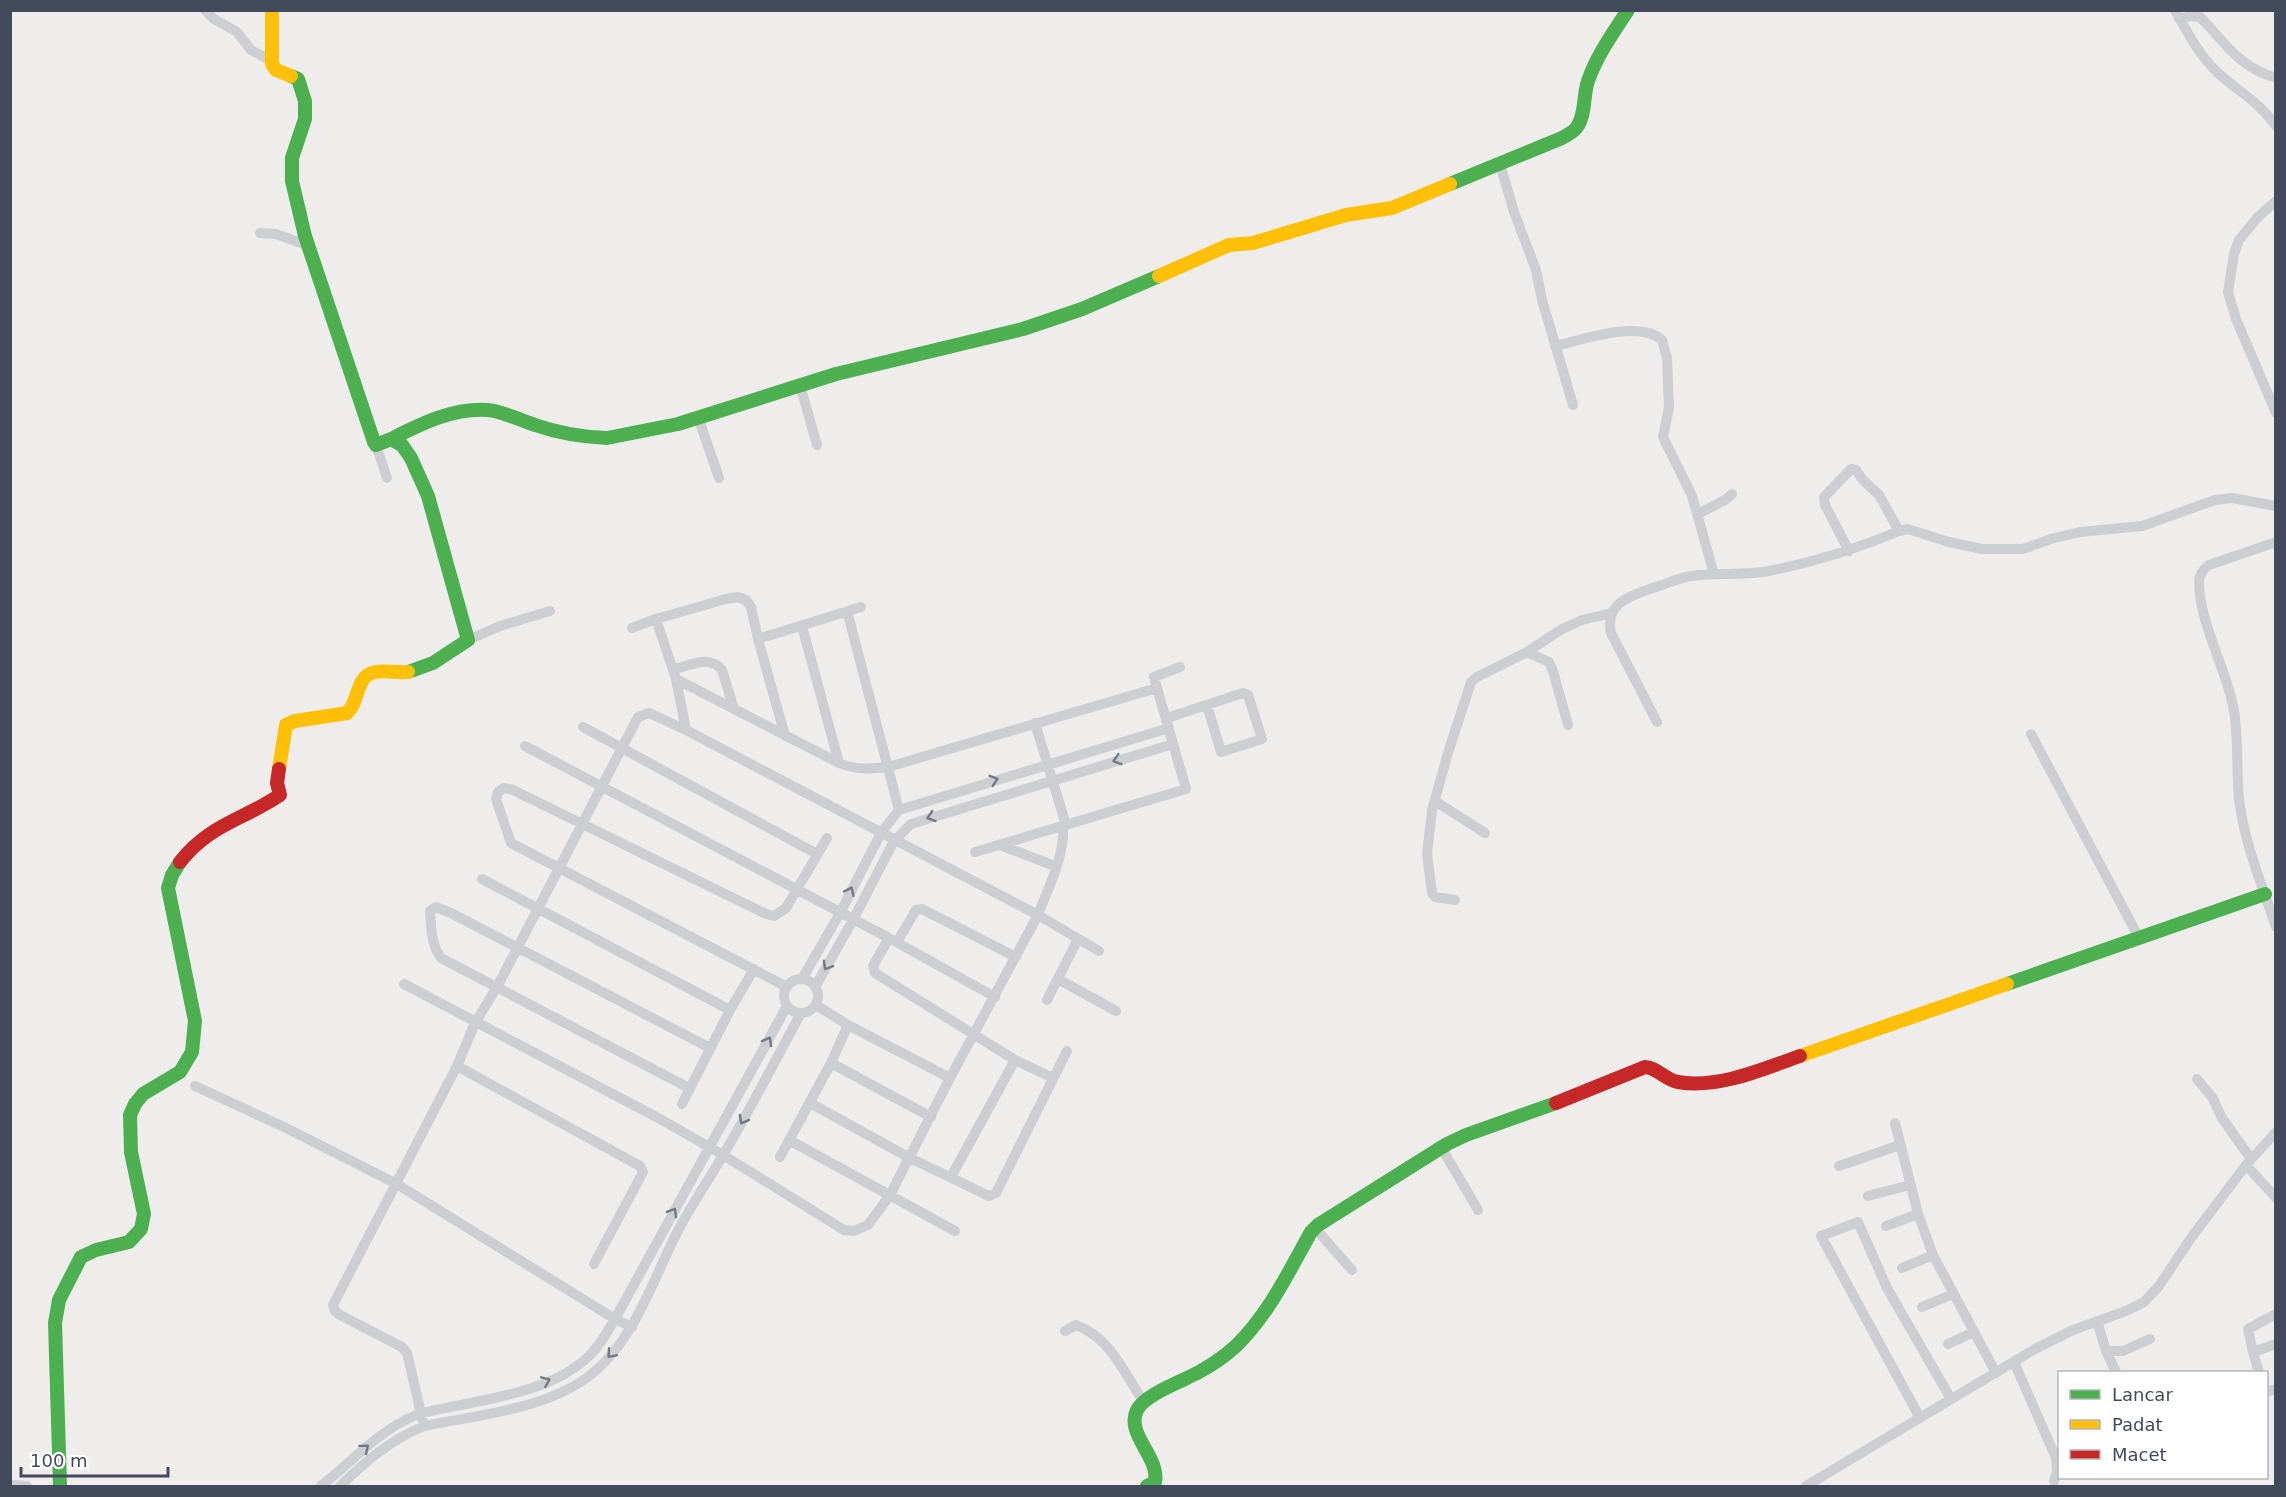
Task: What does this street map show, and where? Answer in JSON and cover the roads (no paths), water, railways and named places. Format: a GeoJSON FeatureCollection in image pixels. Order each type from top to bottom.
{"type":"FeatureCollection","features":[{"type":"Feature","properties":{"kind":"street"},"geometry":{"type":"LineString","coordinates":[[206,10],[214,19],[240,34],[251,50],[272,61]]}},
{"type":"Feature","properties":{"kind":"street"},"geometry":{"type":"LineString","coordinates":[[272,10],[273,67],[296,76],[305,101],[305,119],[292,158],[292,181],[309,246],[387,478]]}},
{"type":"Feature","properties":{"kind":"street"},"geometry":{"type":"LineString","coordinates":[[376,445],[392,440],[444,415],[477,410],[490,410],[545,429],[596,438],[607,438],[678,424],[887,360],[967,343],[1048,322],[1219,248],[1253,243],[1346,215],[1392,208],[1562,138],[1575,130],[1581,117],[1582,100],[1587,82],[1595,63],[1629,10]]}},
{"type":"Feature","properties":{"kind":"street"},"geometry":{"type":"LineString","coordinates":[[2177,15],[2200,17],[2236,58],[2252,69],[2276,78]]}},
{"type":"Feature","properties":{"kind":"street"},"geometry":{"type":"LineString","coordinates":[[2177,15],[2193,43],[2211,66],[2252,99],[2276,126]]}},
{"type":"Feature","properties":{"kind":"street"},"geometry":{"type":"LineString","coordinates":[[1500,164],[1514,212],[1536,270],[1542,300],[1573,405]]}},
{"type":"Feature","properties":{"kind":"street"},"geometry":{"type":"LineString","coordinates":[[2276,201],[2258,217],[2239,240],[2234,254],[2228,292],[2236,319],[2276,413]]}},
{"type":"Feature","properties":{"kind":"street"},"geometry":{"type":"LineString","coordinates":[[260,233],[276,234],[309,246]]}},
{"type":"Feature","properties":{"kind":"street"},"geometry":{"type":"LineString","coordinates":[[1555,346],[1630,331],[1648,332],[1662,340],[1666,352],[1670,408],[1663,437],[1683,475],[1698,514],[1700,531],[1714,574]]}},
{"type":"Feature","properties":{"kind":"street"},"geometry":{"type":"LineString","coordinates":[[800,385],[817,445]]}},
{"type":"Feature","properties":{"kind":"street"},"geometry":{"type":"LineString","coordinates":[[698,417],[719,478]]}},
{"type":"Feature","properties":{"kind":"street"},"geometry":{"type":"LineString","coordinates":[[392,440],[401,443],[426,489],[442,539],[468,640]]}},
{"type":"Feature","properties":{"kind":"street"},"geometry":{"type":"LineString","coordinates":[[1849,551],[1825,505],[1824,497],[1851,469],[1856,470],[1879,495],[1899,531]]}},
{"type":"Feature","properties":{"kind":"street"},"geometry":{"type":"LineString","coordinates":[[1698,514],[1725,501],[1732,494]]}},
{"type":"Feature","properties":{"kind":"street"},"geometry":{"type":"LineString","coordinates":[[1657,722],[1611,633],[1609,624],[1612,613],[1626,598],[1690,576],[1769,571],[1849,551],[1899,531],[1908,530],[1949,543],[1982,549],[2023,549],[2080,532],[2142,526],[2215,500],[2232,498],[2276,506]]}},
{"type":"Feature","properties":{"kind":"street"},"geometry":{"type":"LineString","coordinates":[[2276,542],[2210,565],[2204,569],[2199,580],[2206,619],[2227,680],[2234,712],[2239,801],[2246,835],[2276,927]]}},
{"type":"Feature","properties":{"kind":"street"},"geometry":{"type":"LineString","coordinates":[[632,628],[656,619],[738,597],[746,600],[751,607],[785,736]]}},
{"type":"Feature","properties":{"kind":"street"},"geometry":{"type":"LineString","coordinates":[[758,639],[861,607]]}},
{"type":"Feature","properties":{"kind":"street"},"geometry":{"type":"LineString","coordinates":[[60,1486],[55,1323],[59,1300],[81,1257],[87,1253],[113,1249],[140,1231],[144,1214],[136,1173],[130,1114],[148,1090],[173,1078],[187,1063],[196,1041],[195,1021],[168,888],[171,875],[179,860],[217,829],[248,811],[269,803],[280,795],[277,783],[286,725],[295,721],[347,713],[353,709],[361,681],[366,675],[373,672],[406,672],[436,664],[455,647],[468,640],[500,626],[550,611]]}},
{"type":"Feature","properties":{"kind":"street"},"geometry":{"type":"LineString","coordinates":[[847,611],[899,810]]}},
{"type":"Feature","properties":{"kind":"street"},"geometry":{"type":"LineString","coordinates":[[1455,900],[1435,897],[1430,890],[1427,854],[1435,801],[1471,682],[1527,652],[1562,629],[1582,620],[1612,613]]}},
{"type":"Feature","properties":{"kind":"street"},"geometry":{"type":"LineString","coordinates":[[656,619],[675,674],[686,730]]}},
{"type":"Feature","properties":{"kind":"street"},"geometry":{"type":"LineString","coordinates":[[801,626],[839,763]]}},
{"type":"Feature","properties":{"kind":"street"},"geometry":{"type":"LineString","coordinates":[[1527,652],[1549,662],[1566,712],[1568,725]]}},
{"type":"Feature","properties":{"kind":"street"},"geometry":{"type":"LineString","coordinates":[[675,674],[706,661],[718,665],[722,670],[734,709]]}},
{"type":"Feature","properties":{"kind":"street"},"geometry":{"type":"LineString","coordinates":[[975,852],[1186,789],[1154,676],[1180,667]]}},
{"type":"Feature","properties":{"kind":"street"},"geometry":{"type":"LineString","coordinates":[[675,674],[734,709],[853,769],[888,766],[1157,687]]}},
{"type":"Feature","properties":{"kind":"street"},"geometry":{"type":"LineString","coordinates":[[802,979],[840,913],[881,833],[899,810],[1168,723],[1207,705],[1243,693],[1248,695],[1262,739],[1221,752],[1207,705]]}},
{"type":"Feature","properties":{"kind":"street"},"geometry":{"type":"LineString","coordinates":[[424,1426],[410,1359],[402,1347],[340,1315],[335,1311],[333,1305],[457,1066],[475,1023],[497,987],[638,717],[649,712],[686,730],[1038,915],[1099,951]]}},
{"type":"Feature","properties":{"kind":"street"},"geometry":{"type":"LineString","coordinates":[[1035,723],[1066,825]]}},
{"type":"Feature","properties":{"kind":"street"},"geometry":{"type":"LineString","coordinates":[[583,728],[817,854]]}},
{"type":"Feature","properties":{"kind":"street"},"geometry":{"type":"LineString","coordinates":[[2031,734],[2138,936]]}},
{"type":"Feature","properties":{"kind":"street"},"geometry":{"type":"LineString","coordinates":[[815,987],[854,920],[894,840],[911,824],[1173,744]]}},
{"type":"Feature","properties":{"kind":"street"},"geometry":{"type":"LineString","coordinates":[[525,746],[893,940],[995,997]]}},
{"type":"Feature","properties":{"kind":"street"},"geometry":{"type":"LineString","coordinates":[[787,987],[511,843],[496,798],[498,792],[504,788],[513,790],[774,916],[786,908],[827,838]]}},
{"type":"Feature","properties":{"kind":"street"},"geometry":{"type":"LineString","coordinates":[[1435,801],[1485,833]]}},
{"type":"Feature","properties":{"kind":"street"},"geometry":{"type":"LineString","coordinates":[[404,984],[662,1120],[844,1230],[854,1231],[868,1225],[890,1194],[1038,915],[1062,853],[1063,826],[1066,825]]}},
{"type":"Feature","properties":{"kind":"street"},"geometry":{"type":"LineString","coordinates":[[1000,845],[1056,866]]}},
{"type":"Feature","properties":{"kind":"street"},"geometry":{"type":"LineString","coordinates":[[482,879],[730,1010]]}},
{"type":"Feature","properties":{"kind":"street"},"geometry":{"type":"LineString","coordinates":[[1148,1486],[1155,1482],[1157,1472],[1142,1444],[1133,1418],[1135,1408],[1143,1401],[1218,1360],[1253,1328],[1315,1228],[1441,1147],[1466,1135],[1594,1089],[1645,1067],[1650,1067],[1665,1079],[1700,1083],[1724,1080],[1774,1065],[2138,936],[2265,894]]}},
{"type":"Feature","properties":{"kind":"street"},"geometry":{"type":"LineString","coordinates":[[689,1088],[441,958],[436,951],[430,911],[436,907],[451,913],[710,1048]]}},
{"type":"Feature","properties":{"kind":"street"},"geometry":{"type":"LineString","coordinates":[[1016,957],[918,908],[873,966],[875,973],[1015,1060],[1053,1078]]}},
{"type":"Feature","properties":{"kind":"street"},"geometry":{"type":"LineString","coordinates":[[1047,1000],[1078,939]]}},
{"type":"Feature","properties":{"kind":"street"},"geometry":{"type":"LineString","coordinates":[[682,1104],[730,1010],[754,969]]}},
{"type":"Feature","properties":{"kind":"street"},"geometry":{"type":"LineString","coordinates":[[1058,979],[1116,1011]]}},
{"type":"Feature","properties":{"kind":"street"},"geometry":{"type":"LineString","coordinates":[[796,980],[811,982],[818,996],[816,1005],[811,1010],[801,1013],[793,1011],[787,1005],[784,997],[787,987],[796,980]]}},
{"type":"Feature","properties":{"kind":"street"},"geometry":{"type":"LineString","coordinates":[[321,1486],[369,1443],[402,1422],[420,1414],[510,1394],[555,1377],[588,1358],[615,1319],[787,1005]]}},
{"type":"Feature","properties":{"kind":"street"},"geometry":{"type":"LineString","coordinates":[[816,1005],[848,1025],[950,1078]]}},
{"type":"Feature","properties":{"kind":"street"},"geometry":{"type":"LineString","coordinates":[[339,1486],[375,1453],[411,1431],[424,1426],[530,1404],[572,1387],[602,1365],[632,1326],[682,1223],[723,1155],[801,1013]]}},
{"type":"Feature","properties":{"kind":"street"},"geometry":{"type":"LineString","coordinates":[[780,1158],[831,1063],[848,1025]]}},
{"type":"Feature","properties":{"kind":"street"},"geometry":{"type":"LineString","coordinates":[[810,1103],[910,1158],[989,1196],[996,1193],[1067,1051]]}},
{"type":"Feature","properties":{"kind":"street"},"geometry":{"type":"LineString","coordinates":[[951,1177],[1015,1060]]}},
{"type":"Feature","properties":{"kind":"street"},"geometry":{"type":"LineString","coordinates":[[831,1063],[931,1117]]}},
{"type":"Feature","properties":{"kind":"street"},"geometry":{"type":"LineString","coordinates":[[457,1066],[640,1166],[643,1172],[594,1264]]}},
{"type":"Feature","properties":{"kind":"street"},"geometry":{"type":"LineString","coordinates":[[2198,1079],[2212,1097],[2248,1162],[2276,1198]]}},
{"type":"Feature","properties":{"kind":"street"},"geometry":{"type":"LineString","coordinates":[[195,1086],[284,1127],[395,1183],[615,1319],[632,1326]]}},
{"type":"Feature","properties":{"kind":"street"},"geometry":{"type":"LineString","coordinates":[[1895,1123],[1918,1214],[1933,1255],[1996,1372]]}},
{"type":"Feature","properties":{"kind":"street"},"geometry":{"type":"LineString","coordinates":[[1806,1486],[2062,1335],[2135,1307],[2152,1295],[2190,1238],[2248,1162],[2276,1132]]}},
{"type":"Feature","properties":{"kind":"street"},"geometry":{"type":"LineString","coordinates":[[789,1140],[955,1231]]}},
{"type":"Feature","properties":{"kind":"street"},"geometry":{"type":"LineString","coordinates":[[1839,1166],[1900,1145]]}},
{"type":"Feature","properties":{"kind":"street"},"geometry":{"type":"LineString","coordinates":[[1441,1147],[1478,1210]]}},
{"type":"Feature","properties":{"kind":"street"},"geometry":{"type":"LineString","coordinates":[[1868,1196],[1910,1185]]}},
{"type":"Feature","properties":{"kind":"street"},"geometry":{"type":"LineString","coordinates":[[1886,1226],[1918,1214]]}},
{"type":"Feature","properties":{"kind":"street"},"geometry":{"type":"LineString","coordinates":[[1920,1418],[1821,1236],[1858,1222],[1887,1288],[1951,1399]]}},
{"type":"Feature","properties":{"kind":"street"},"geometry":{"type":"LineString","coordinates":[[1315,1228],[1352,1270]]}},
{"type":"Feature","properties":{"kind":"street"},"geometry":{"type":"LineString","coordinates":[[1902,1268],[1933,1255]]}},
{"type":"Feature","properties":{"kind":"street"},"geometry":{"type":"LineString","coordinates":[[1923,1307],[1953,1294]]}},
{"type":"Feature","properties":{"kind":"street"},"geometry":{"type":"LineString","coordinates":[[2259,1371],[2248,1329],[2276,1314]]}},
{"type":"Feature","properties":{"kind":"street"},"geometry":{"type":"LineString","coordinates":[[2097,1321],[2115,1371]]}},
{"type":"Feature","properties":{"kind":"street"},"geometry":{"type":"LineString","coordinates":[[1065,1331],[1076,1325],[1085,1328],[1100,1339],[1113,1353],[1143,1401]]}},
{"type":"Feature","properties":{"kind":"street"},"geometry":{"type":"LineString","coordinates":[[1948,1344],[1974,1332]]}},
{"type":"Feature","properties":{"kind":"street"},"geometry":{"type":"LineString","coordinates":[[2106,1351],[2122,1351],[2150,1339]]}},
{"type":"Feature","properties":{"kind":"street"},"geometry":{"type":"LineString","coordinates":[[2253,1352],[2276,1344]]}},
{"type":"Feature","properties":{"kind":"street"},"geometry":{"type":"LineString","coordinates":[[2014,1362],[2056,1458],[2057,1471],[2054,1482]]}},
{"type":"Feature","properties":{"kind":"street"},"geometry":{"type":"LineString","coordinates":[[10,1485],[27,1486]]}}]}
